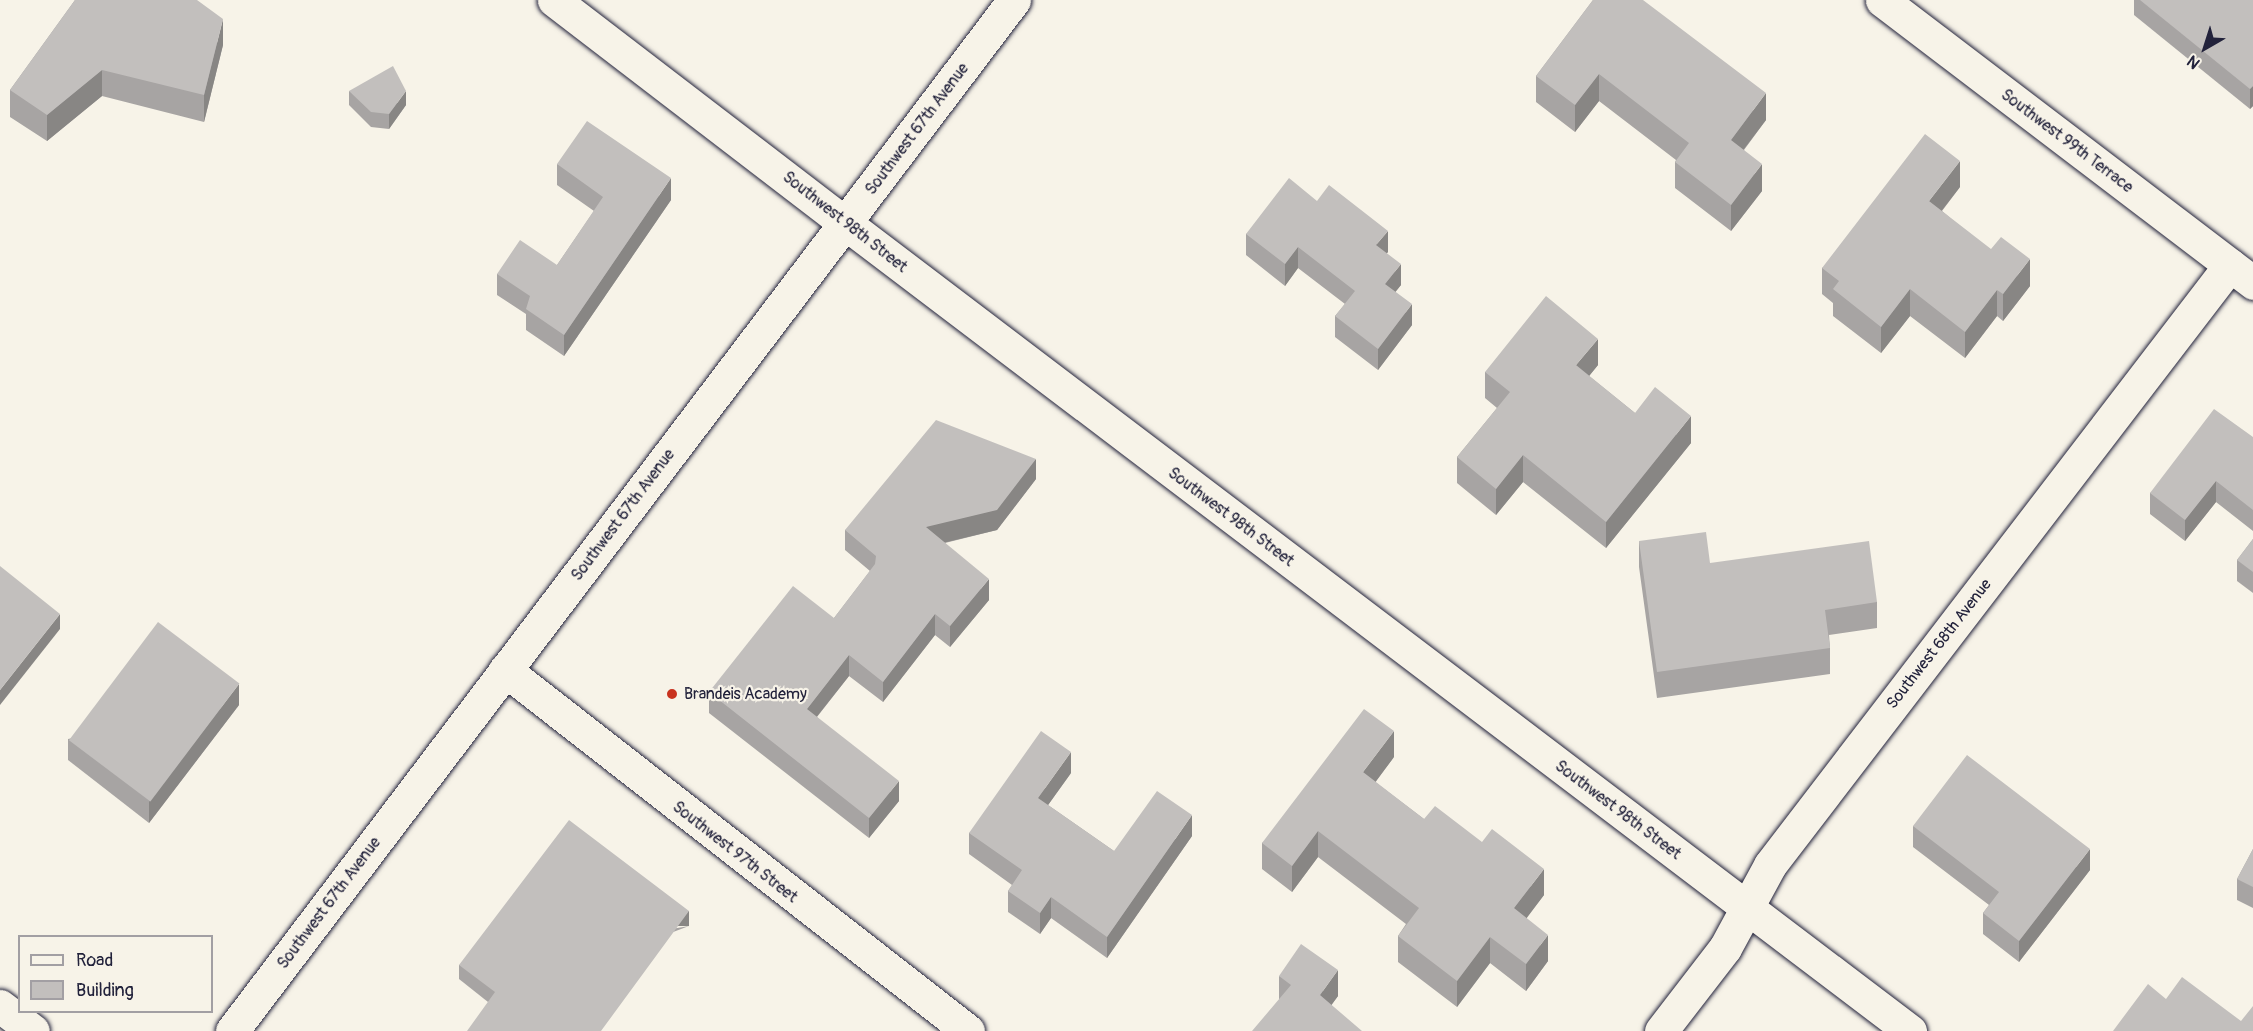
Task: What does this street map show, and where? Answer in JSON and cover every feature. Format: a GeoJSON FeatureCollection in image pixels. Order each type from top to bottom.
{"type":"FeatureCollection","features":[{"type":"Feature","properties":{"kind":"street","name":"Southwest 98th Street"},"geometry":{"type":"LineString","coordinates":[[554,0],[1910,1031]]}},
{"type":"Feature","properties":{"kind":"street","name":"Southwest 67th Avenue"},"geometry":{"type":"LineString","coordinates":[[232,1031],[1014,0]]}},
{"type":"Feature","properties":{"kind":"street","name":"Southwest 99th Terrace"},"geometry":{"type":"LineString","coordinates":[[1882,0],[2242,274]]}},
{"type":"Feature","properties":{"kind":"street","name":"Southwest 68th Avenue"},"geometry":{"type":"LineString","coordinates":[[1661,1031],[1748,909],[1770,865],[2242,274]]}},
{"type":"Feature","properties":{"kind":"street","name":"Southwest 97th Street"},"geometry":{"type":"LineString","coordinates":[[505,670],[968,1031]]}},
{"type":"Feature","properties":{"kind":"street"},"geometry":{"type":"LineString","coordinates":[[0,1006],[33,1031]]}},
{"type":"Feature","properties":{"kind":"building"},"geometry":{"type":"Polygon","coordinates":[[[75,0],[197,0],[223,19],[204,95],[102,70],[47,115],[10,90],[75,0]]]}},
{"type":"Feature","properties":{"kind":"building"},"geometry":{"type":"Polygon","coordinates":[[[1593,0],[1643,0],[1766,93],[1731,140],[1762,164],[1731,205],[1675,162],[1689,143],[1599,74],[1575,105],[1536,76],[1593,0]]]}},
{"type":"Feature","properties":{"kind":"building"},"geometry":{"type":"Polygon","coordinates":[[[2140,0],[2253,0],[2253,86],[2250,89],[2140,0]]]}},
{"type":"Feature","properties":{"kind":"building"},"geometry":{"type":"Polygon","coordinates":[[[393,66],[406,91],[389,114],[371,112],[349,91],[393,66]]]}},
{"type":"Feature","properties":{"kind":"building"},"geometry":{"type":"Polygon","coordinates":[[[587,121],[671,178],[564,335],[526,309],[530,296],[497,274],[520,240],[557,265],[603,197],[557,164],[587,121]]]}},
{"type":"Feature","properties":{"kind":"building"},"geometry":{"type":"Polygon","coordinates":[[[1925,134],[1960,161],[1929,201],[1991,249],[2001,237],[2030,259],[2003,294],[1997,290],[1965,332],[1910,289],[1881,327],[1833,289],[1839,281],[1822,268],[1925,134]]]}},
{"type":"Feature","properties":{"kind":"building"},"geometry":{"type":"Polygon","coordinates":[[[1289,178],[1317,201],[1329,185],[1388,231],[1376,245],[1401,264],[1385,284],[1412,304],[1378,349],[1335,316],[1355,291],[1298,247],[1285,264],[1246,234],[1289,178]]]}},
{"type":"Feature","properties":{"kind":"building"},"geometry":{"type":"Polygon","coordinates":[[[1546,296],[1598,339],[1576,365],[1635,413],[1655,387],[1691,416],[1606,522],[1523,455],[1496,489],[1457,457],[1510,392],[1485,372],[1546,296]]]}},
{"type":"Feature","properties":{"kind":"building"},"geometry":{"type":"Polygon","coordinates":[[[2214,409],[2253,437],[2253,510],[2216,481],[2185,520],[2150,493],[2214,409]]]}},
{"type":"Feature","properties":{"kind":"building"},"geometry":{"type":"Polygon","coordinates":[[[936,420],[1036,459],[997,510],[926,527],[989,579],[950,626],[935,614],[883,682],[849,655],[807,709],[899,781],[869,818],[709,692],[793,586],[834,618],[875,564],[876,556],[845,530],[936,420]]]}},
{"type":"Feature","properties":{"kind":"building"},"geometry":{"type":"Polygon","coordinates":[[[1706,532],[1710,563],[1869,541],[1877,602],[1825,610],[1830,648],[1657,672],[1639,541],[1706,532]]]}},
{"type":"Feature","properties":{"kind":"building"},"geometry":{"type":"Polygon","coordinates":[[[2253,539],[2253,572],[2237,560],[2253,539]]]}},
{"type":"Feature","properties":{"kind":"building"},"geometry":{"type":"Polygon","coordinates":[[[0,566],[60,614],[0,690],[0,566]]]}},
{"type":"Feature","properties":{"kind":"building"},"geometry":{"type":"Polygon","coordinates":[[[158,622],[239,683],[150,802],[69,740],[158,622]]]}},
{"type":"Feature","properties":{"kind":"building"},"geometry":{"type":"Polygon","coordinates":[[[1364,709],[1394,731],[1363,772],[1424,819],[1435,806],[1482,842],[1492,829],[1544,869],[1514,908],[1548,935],[1526,964],[1490,937],[1457,981],[1398,936],[1419,908],[1318,831],[1292,866],[1262,843],[1364,709]]]}},
{"type":"Feature","properties":{"kind":"building"},"geometry":{"type":"Polygon","coordinates":[[[1041,731],[1071,752],[1038,798],[1114,851],[1157,791],[1192,815],[1107,937],[1051,897],[1040,913],[1008,891],[1022,870],[969,833],[1041,731]]]}},
{"type":"Feature","properties":{"kind":"building"},"geometry":{"type":"Polygon","coordinates":[[[1967,755],[2090,849],[2019,941],[1983,913],[1999,892],[1913,826],[1967,755]]]}},
{"type":"Feature","properties":{"kind":"building"},"geometry":{"type":"Polygon","coordinates":[[[569,820],[689,911],[601,1031],[467,1031],[495,992],[459,965],[569,820]]]}},
{"type":"Feature","properties":{"kind":"building"},"geometry":{"type":"Polygon","coordinates":[[[2253,849],[2253,887],[2237,879],[2253,849]]]}},
{"type":"Feature","properties":{"kind":"building"},"geometry":{"type":"Polygon","coordinates":[[[1301,944],[1338,970],[1320,995],[1362,1031],[1252,1031],[1291,985],[1279,976],[1301,944]]]}},
{"type":"Feature","properties":{"kind":"building"},"geometry":{"type":"Polygon","coordinates":[[[2182,977],[2241,1021],[2253,1006],[2253,1031],[2113,1031],[2148,984],[2166,999],[2182,977]]]}},
{"type":"Feature","properties":{"kind":"place","name":"Brandeis Academy"},"geometry":{"type":"Point","coordinates":[672,694]}}]}
